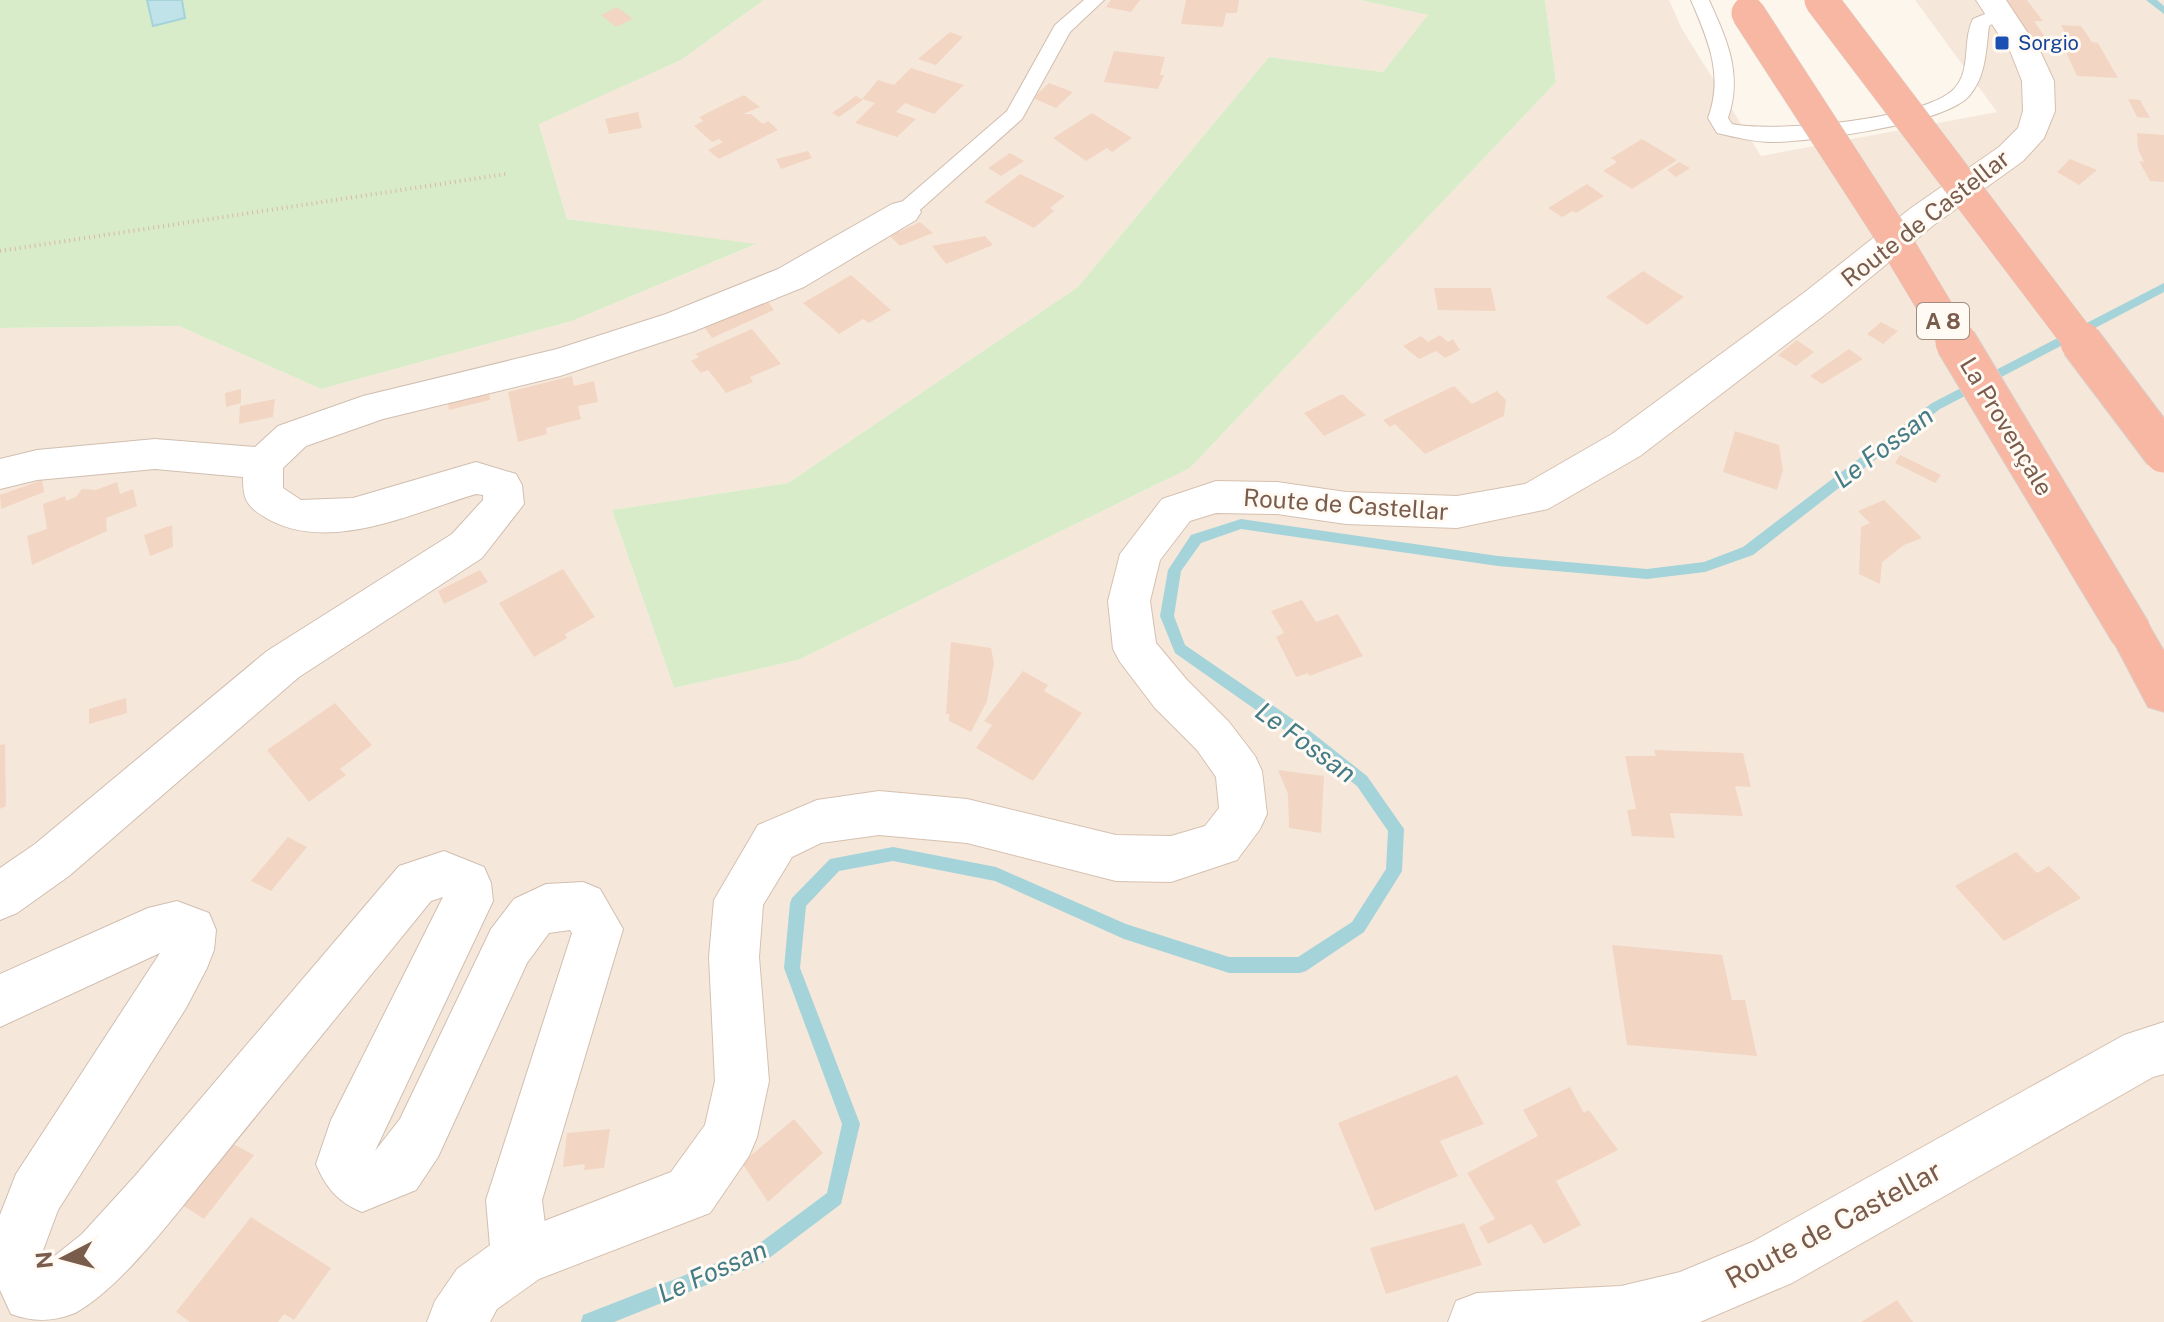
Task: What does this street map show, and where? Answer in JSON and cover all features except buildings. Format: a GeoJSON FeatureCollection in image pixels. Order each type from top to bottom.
{"type":"FeatureCollection","features":[{"type":"Feature","properties":{"kind":"highway"},"geometry":{"type":"LineString","coordinates":[[1821,0],[2164,452]]}},
{"type":"Feature","properties":{"kind":"highway","name":"La Provençale"},"geometry":{"type":"LineString","coordinates":[[1744,7],[1888,229],[2164,693]]}},
{"type":"Feature","properties":{"kind":"street","name":"Route de Castellar"},"geometry":{"type":"LineString","coordinates":[[456,1322],[477,1289],[520,1258],[690,1193],[730,1137],[742,1081],[734,957],[739,900],[775,841],[817,822],[879,813],[967,821],[1116,858],[1171,859],[1220,844],[1243,814],[1239,771],[1213,736],[1171,694],[1135,649],[1129,601],[1141,554],[1176,510],[1216,497],[1277,498],[1346,508],[1457,512],[1534,498],[1626,445],[1818,301],[1923,216],[2011,154],[2033,131],[2039,111],[2038,81],[2026,53],[1995,7]]}},
{"type":"Feature","properties":{"kind":"street"},"geometry":{"type":"LineString","coordinates":[[0,896],[52,860],[283,664],[467,546],[504,504],[502,485],[476,478],[353,514],[295,516],[263,496],[263,463],[292,436],[377,406],[560,362],[679,323],[791,278],[904,212]]}},
{"type":"Feature","properties":{"kind":"street"},"geometry":{"type":"LineString","coordinates":[[0,474],[37,465],[155,454],[263,463]]}},
{"type":"Feature","properties":{"kind":"street"},"geometry":{"type":"LineString","coordinates":[[0,1001],[148,932],[177,925],[191,930],[189,950],[168,990],[31,1206],[13,1255],[32,1293],[56,1292],[102,1254],[154,1197],[416,882],[444,874],[467,883],[468,901],[350,1139],[344,1164],[362,1184],[396,1170],[419,1138],[509,946],[527,918],[547,905],[583,906],[598,929],[514,1200],[520,1258]]}},
{"type":"Feature","properties":{"kind":"street","name":"Route de Castellar"},"geometry":{"type":"LineString","coordinates":[[1477,1322],[1621,1315],[1680,1301],[1772,1263],[2143,1054],[2164,1048]]}},
{"type":"Feature","properties":{"kind":"lane"},"geometry":{"type":"LineString","coordinates":[[904,212],[1015,115],[1062,29],[1095,0]]}},
{"type":"Feature","properties":{"kind":"lane"},"geometry":{"type":"LineString","coordinates":[[1700,0],[1726,62],[1727,98],[1718,118],[1724,128],[1742,133],[1781,135],[1894,118],[1953,100],[1973,78],[1980,23],[1995,7]]}},
{"type":"Feature","properties":{"kind":"path"},"geometry":{"type":"LineString","coordinates":[[0,251],[506,174]]}},
{"type":"Feature","properties":{"kind":"shaded area"},"geometry":{"type":"Polygon","coordinates":[[[764,0],[1360,0],[1429,15],[1383,72],[1269,57],[1078,287],[788,483],[612,510],[674,688],[798,660],[1190,468],[1556,82],[1545,0],[1669,0],[1682,29],[1761,156],[1997,112],[1915,0],[2164,0],[2164,1322],[0,1322],[0,328],[179,326],[321,389],[572,321],[754,245],[567,219],[539,123],[681,60],[764,0]]]}},
{"type":"Feature","properties":{"kind":"green space"},"geometry":{"type":"Polygon","coordinates":[[[0,0],[147,0],[153,26],[185,18],[182,0],[764,0],[681,60],[539,124],[567,219],[756,244],[572,321],[321,389],[179,326],[0,328],[0,0]]]}},
{"type":"Feature","properties":{"kind":"green space"},"geometry":{"type":"Polygon","coordinates":[[[1360,0],[1545,0],[1556,82],[1190,468],[798,660],[674,688],[612,510],[788,483],[1078,287],[1269,57],[1383,72],[1428,15],[1360,0]]]}},
{"type":"Feature","properties":{"kind":"water"},"geometry":{"type":"Polygon","coordinates":[[[147,0],[182,0],[185,18],[153,26],[147,0]]]}},
{"type":"Feature","properties":{"kind":"waterway","name":"Le Fossan"},"geometry":{"type":"LineString","coordinates":[[2151,0],[2164,11]]}},
{"type":"Feature","properties":{"kind":"waterway","name":"Le Fossan"},"geometry":{"type":"LineString","coordinates":[[590,1322],[758,1256],[835,1198],[851,1124],[792,968],[798,903],[835,864],[893,854],[996,874],[1124,931],[1229,965],[1300,965],[1358,927],[1394,871],[1396,829],[1362,781],[1305,736],[1180,649],[1167,616],[1175,570],[1196,539],[1241,524],[1498,561],[1647,574],[1705,567],[1748,551],[1936,406],[2164,287]]}},
{"type":"Feature","properties":{"kind":"place","name":"Sorgio"},"geometry":{"type":"Point","coordinates":[2002,43]}}]}
